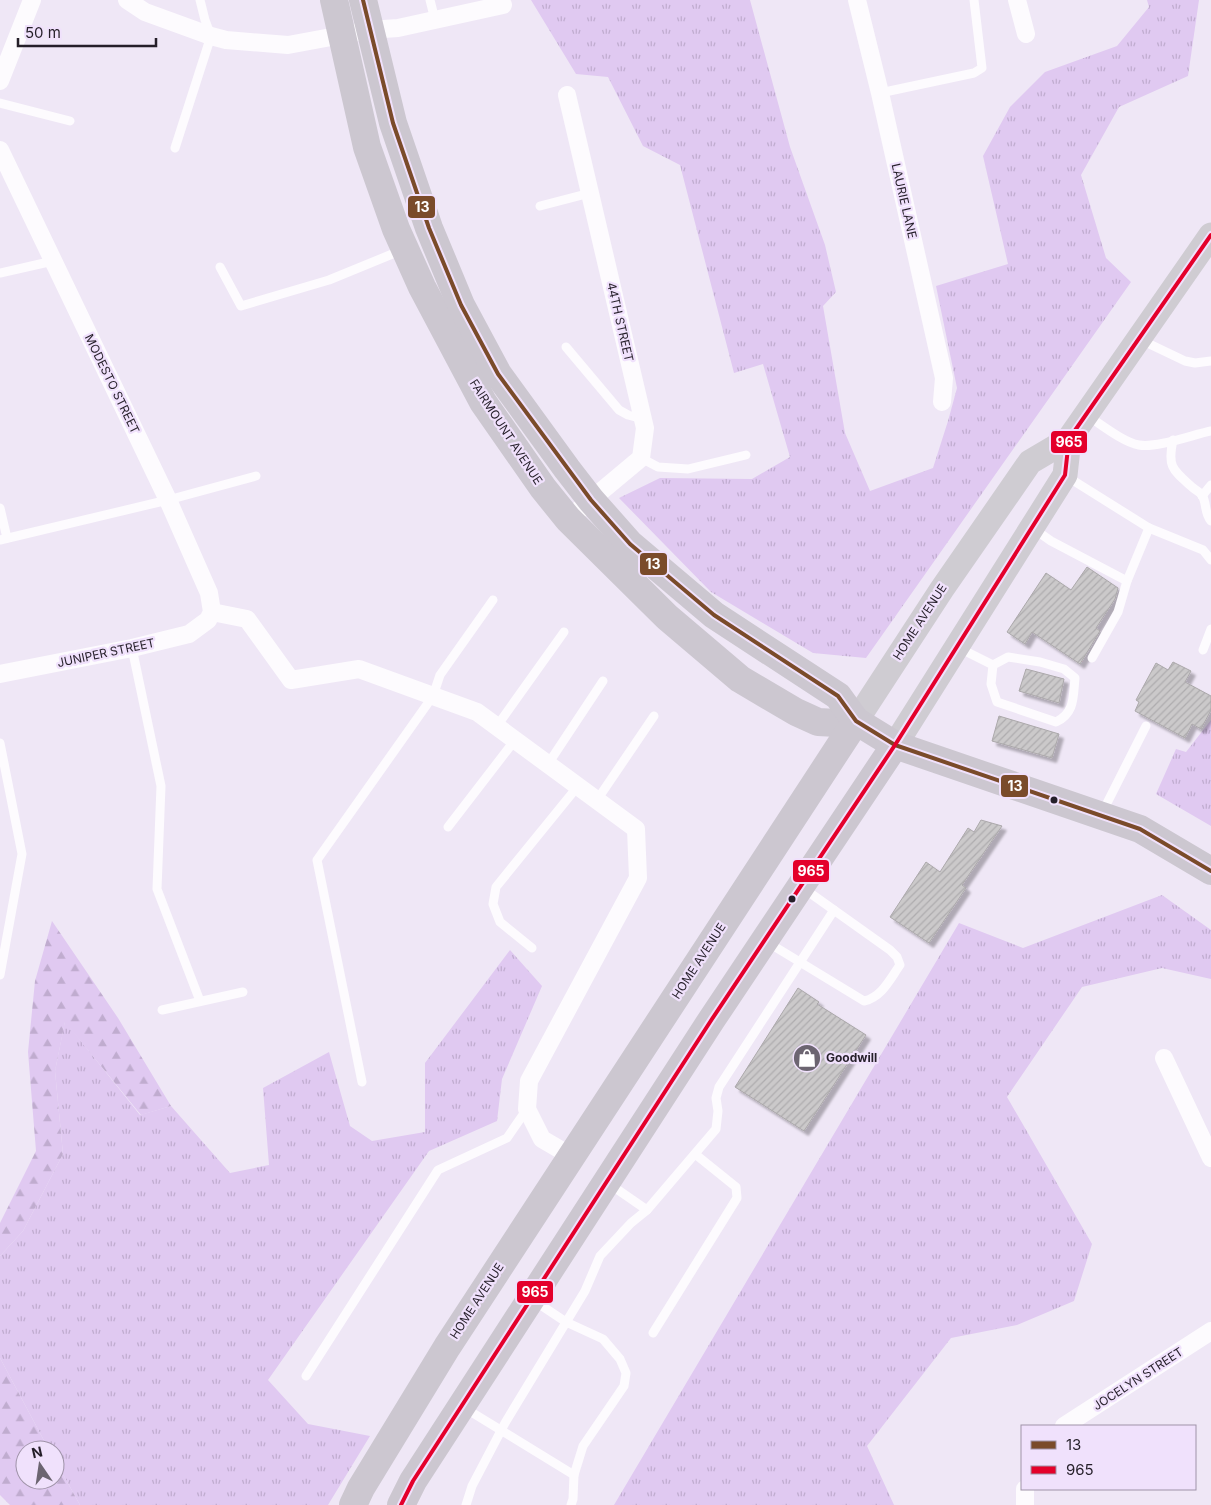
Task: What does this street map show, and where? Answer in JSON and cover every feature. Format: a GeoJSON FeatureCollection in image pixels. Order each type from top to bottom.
{"type":"FeatureCollection","features":[{"type":"Feature","properties":{"kind":"main road","name":"FAIRMOUNT AVENUE"},"geometry":{"type":"LineString","coordinates":[[334,0],[366,147],[396,229],[422,287],[483,402],[543,488],[568,519],[667,618],[740,680],[796,712],[818,722],[856,721]]}},
{"type":"Feature","properties":{"kind":"main road","name":"FAIRMOUNT AVENUE"},"geometry":{"type":"LineString","coordinates":[[363,0],[393,123],[429,228],[461,305],[498,374],[591,500],[630,544],[714,615],[838,696],[856,721],[895,745],[1140,829],[1211,871]]}},
{"type":"Feature","properties":{"kind":"main road","name":"HOME AVENUE"},"geometry":{"type":"LineString","coordinates":[[353,1505],[361,1488],[448,1347],[942,589],[1030,462],[1069,439],[1211,235]]}},
{"type":"Feature","properties":{"kind":"main road","name":"HOME AVENUE"},"geometry":{"type":"LineString","coordinates":[[401,1505],[413,1481],[607,1182],[800,886],[895,745],[1065,475],[1069,439]]}},
{"type":"Feature","properties":{"kind":"street"},"geometry":{"type":"LineString","coordinates":[[0,81],[32,0]]}},
{"type":"Feature","properties":{"kind":"street"},"geometry":{"type":"LineString","coordinates":[[127,0],[145,12],[211,36],[226,40],[288,45],[369,30],[398,28],[435,20],[484,5],[503,5]]}},
{"type":"Feature","properties":{"kind":"street","name":"LAURIE LANE"},"geometry":{"type":"LineString","coordinates":[[857,0],[880,93],[944,378],[942,402]]}},
{"type":"Feature","properties":{"kind":"street"},"geometry":{"type":"LineString","coordinates":[[1017,0],[1026,34]]}},
{"type":"Feature","properties":{"kind":"street","name":"44TH STREET"},"geometry":{"type":"LineString","coordinates":[[567,96],[645,428],[641,458]]}},
{"type":"Feature","properties":{"kind":"street","name":"MODESTO STREET"},"geometry":{"type":"LineString","coordinates":[[0,150],[168,500],[209,593],[210,616]]}},
{"type":"Feature","properties":{"kind":"street"},"geometry":{"type":"LineString","coordinates":[[568,519],[641,458]]}},
{"type":"Feature","properties":{"kind":"street"},"geometry":{"type":"LineString","coordinates":[[210,616],[246,619],[291,680],[359,669],[477,712],[636,829],[638,878],[529,1081],[527,1109],[542,1139],[571,1156]]}},
{"type":"Feature","properties":{"kind":"street","name":"JUNIPER STREET"},"geometry":{"type":"LineString","coordinates":[[0,674],[132,648],[189,634],[210,616]]}},
{"type":"Feature","properties":{"kind":"street"},"geometry":{"type":"LineString","coordinates":[[1164,1058],[1211,1158]]}},
{"type":"Feature","properties":{"kind":"street","name":"JOCELYN STREET"},"geometry":{"type":"LineString","coordinates":[[1066,1425],[1211,1331]]}},
{"type":"Feature","properties":{"kind":"street"},"geometry":{"type":"LineString","coordinates":[[1025,1490],[1025,1505]]}},
{"type":"Feature","properties":{"kind":"lane"},"geometry":{"type":"LineString","coordinates":[[176,148],[211,36],[200,0]]}},
{"type":"Feature","properties":{"kind":"lane"},"geometry":{"type":"LineString","coordinates":[[430,0],[435,20]]}},
{"type":"Feature","properties":{"kind":"lane"},"geometry":{"type":"LineString","coordinates":[[880,93],[974,74],[982,68],[974,0]]}},
{"type":"Feature","properties":{"kind":"lane"},"geometry":{"type":"LineString","coordinates":[[0,103],[70,121]]}},
{"type":"Feature","properties":{"kind":"lane"},"geometry":{"type":"LineString","coordinates":[[540,206],[590,193]]}},
{"type":"Feature","properties":{"kind":"lane"},"geometry":{"type":"LineString","coordinates":[[220,267],[241,306],[329,280],[405,249]]}},
{"type":"Feature","properties":{"kind":"lane"},"geometry":{"type":"LineString","coordinates":[[0,274],[53,261]]}},
{"type":"Feature","properties":{"kind":"lane"},"geometry":{"type":"LineString","coordinates":[[1138,339],[1185,361],[1195,363],[1211,361]]}},
{"type":"Feature","properties":{"kind":"lane"},"geometry":{"type":"LineString","coordinates":[[566,347],[619,410],[643,420]]}},
{"type":"Feature","properties":{"kind":"lane"},"geometry":{"type":"LineString","coordinates":[[1086,415],[1138,445],[1149,446],[1211,431]]}},
{"type":"Feature","properties":{"kind":"lane"},"geometry":{"type":"LineString","coordinates":[[1173,440],[1170,453],[1171,465],[1202,496],[1206,514],[1211,521]]}},
{"type":"Feature","properties":{"kind":"lane"},"geometry":{"type":"LineString","coordinates":[[641,458],[658,468],[688,469],[746,455]]}},
{"type":"Feature","properties":{"kind":"lane"},"geometry":{"type":"LineString","coordinates":[[1065,475],[1149,528],[1203,550],[1211,560]]}},
{"type":"Feature","properties":{"kind":"lane"},"geometry":{"type":"LineString","coordinates":[[0,508],[3,539],[168,500],[256,476]]}},
{"type":"Feature","properties":{"kind":"lane"},"geometry":{"type":"LineString","coordinates":[[1202,496],[1211,485]]}},
{"type":"Feature","properties":{"kind":"lane"},"geometry":{"type":"LineString","coordinates":[[1031,528],[1127,581]]}},
{"type":"Feature","properties":{"kind":"lane"},"geometry":{"type":"LineString","coordinates":[[1092,658],[1118,612],[1127,581],[1149,528]]}},
{"type":"Feature","properties":{"kind":"lane"},"geometry":{"type":"LineString","coordinates":[[362,1082],[317,860],[433,696],[440,675],[493,600]]}},
{"type":"Feature","properties":{"kind":"lane"},"geometry":{"type":"LineString","coordinates":[[1203,650],[1211,629]]}},
{"type":"Feature","properties":{"kind":"lane"},"geometry":{"type":"LineString","coordinates":[[497,726],[564,632]]}},
{"type":"Feature","properties":{"kind":"lane"},"geometry":{"type":"LineString","coordinates":[[956,647],[992,665]]}},
{"type":"Feature","properties":{"kind":"lane"},"geometry":{"type":"LineString","coordinates":[[132,648],[162,786],[157,889],[200,1001]]}},
{"type":"Feature","properties":{"kind":"lane"},"geometry":{"type":"LineString","coordinates":[[1008,657],[1040,662],[1064,669],[1075,678],[1073,705],[1065,718],[1056,722],[997,702],[992,684],[992,665],[1008,657]]}},
{"type":"Feature","properties":{"kind":"lane"},"geometry":{"type":"LineString","coordinates":[[548,764],[604,681]]}},
{"type":"Feature","properties":{"kind":"lane"},"geometry":{"type":"LineString","coordinates":[[597,800],[654,716]]}},
{"type":"Feature","properties":{"kind":"lane"},"geometry":{"type":"LineString","coordinates":[[1101,816],[1146,726]]}},
{"type":"Feature","properties":{"kind":"lane"},"geometry":{"type":"LineString","coordinates":[[448,827],[515,740]]}},
{"type":"Feature","properties":{"kind":"lane"},"geometry":{"type":"LineString","coordinates":[[0,743],[22,854],[0,975]]}},
{"type":"Feature","properties":{"kind":"lane"},"geometry":{"type":"LineString","coordinates":[[532,948],[500,922],[493,904],[496,887],[578,786]]}},
{"type":"Feature","properties":{"kind":"lane"},"geometry":{"type":"LineString","coordinates":[[764,941],[864,1001],[879,995],[900,965],[897,957],[890,950],[800,886]]}},
{"type":"Feature","properties":{"kind":"lane"},"geometry":{"type":"LineString","coordinates":[[466,1505],[472,1486],[501,1432],[585,1291],[600,1256],[631,1222],[647,1210],[716,1129],[718,1111],[716,1098],[719,1087],[834,910]]}},
{"type":"Feature","properties":{"kind":"lane"},"geometry":{"type":"LineString","coordinates":[[162,1010],[243,992]]}},
{"type":"Feature","properties":{"kind":"lane"},"geometry":{"type":"LineString","coordinates":[[306,1376],[438,1170],[507,1138],[527,1109]]}},
{"type":"Feature","properties":{"kind":"lane"},"geometry":{"type":"LineString","coordinates":[[653,1333],[737,1198],[736,1187],[695,1154]]}},
{"type":"Feature","properties":{"kind":"lane"},"geometry":{"type":"LineString","coordinates":[[607,1182],[647,1210]]}},
{"type":"Feature","properties":{"kind":"lane"},"geometry":{"type":"LineString","coordinates":[[531,1299],[566,1322],[602,1339],[620,1359],[626,1373],[624,1386],[583,1446],[574,1475],[573,1499],[570,1505]]}},
{"type":"Feature","properties":{"kind":"lane"},"geometry":{"type":"LineString","coordinates":[[462,1406],[501,1432],[574,1475]]}},
{"type":"Feature","properties":{"kind":"green space"},"geometry":{"type":"Polygon","coordinates":[[[531,0],[750,0],[790,147],[825,245],[836,292],[823,306],[845,433],[870,491],[933,468],[957,388],[936,286],[1008,264],[983,156],[1010,107],[1045,72],[1117,46],[1149,7],[1147,0],[1199,0],[1188,76],[1119,107],[1081,175],[1106,258],[1131,282],[866,658],[813,653],[711,592],[619,498],[660,478],[752,479],[790,457],[763,364],[734,373],[680,165],[643,146],[608,77],[576,74],[531,0]]]}},
{"type":"Feature","properties":{"kind":"green space"},"geometry":{"type":"Polygon","coordinates":[[[1211,720],[1211,826],[1156,794],[1176,749],[1186,752],[1211,720]]]}},
{"type":"Feature","properties":{"kind":"green space"},"geometry":{"type":"Polygon","coordinates":[[[1162,895],[1211,930],[1211,979],[1162,968],[1082,987],[1007,1097],[1092,1244],[1074,1301],[1017,1325],[951,1338],[867,1446],[894,1505],[614,1505],[959,923],[1023,948],[1162,895]]]}},
{"type":"Feature","properties":{"kind":"green space"},"geometry":{"type":"Polygon","coordinates":[[[52,921],[118,1018],[171,1106],[141,1115],[65,1022],[55,1071],[63,1154],[23,1231],[0,1256],[0,1223],[36,1151],[28,1052],[35,981],[52,921]]]}},
{"type":"Feature","properties":{"kind":"green space"},"geometry":{"type":"Polygon","coordinates":[[[510,950],[542,986],[502,1079],[497,1121],[429,1151],[268,1380],[308,1424],[370,1436],[328,1505],[80,1505],[65,1478],[65,1440],[44,1440],[0,1358],[0,1256],[23,1231],[63,1154],[55,1071],[65,1021],[140,1115],[171,1106],[230,1173],[269,1165],[263,1088],[329,1052],[350,1126],[372,1141],[425,1132],[425,1063],[510,950]]]}},
{"type":"Feature","properties":{"kind":"green space"},"geometry":{"type":"Polygon","coordinates":[[[0,1358],[44,1440],[15,1440],[15,1490],[65,1490],[65,1478],[80,1505],[10,1505],[0,1495],[0,1358]]]}},
{"type":"Feature","properties":{"kind":"building"},"geometry":{"type":"Polygon","coordinates":[[[1087,567],[1118,588],[1115,599],[1096,628],[1100,631],[1080,664],[1032,632],[1025,644],[1007,632],[1046,573],[1071,590],[1087,567]]]}},
{"type":"Feature","properties":{"kind":"building"},"geometry":{"type":"Polygon","coordinates":[[[1173,662],[1191,671],[1185,682],[1211,696],[1211,710],[1201,729],[1192,724],[1185,738],[1135,711],[1139,702],[1136,700],[1156,663],[1168,670],[1173,662]]]}},
{"type":"Feature","properties":{"kind":"building"},"geometry":{"type":"Polygon","coordinates":[[[1026,669],[1064,679],[1059,703],[1019,691],[1026,669]]]}},
{"type":"Feature","properties":{"kind":"building"},"geometry":{"type":"Polygon","coordinates":[[[999,716],[1059,734],[1052,758],[992,741],[999,716]]]}},
{"type":"Feature","properties":{"kind":"building"},"geometry":{"type":"Polygon","coordinates":[[[981,820],[1002,826],[962,885],[966,888],[929,943],[890,917],[926,862],[940,872],[968,828],[974,832],[981,820]]]}},
{"type":"Feature","properties":{"kind":"building"},"geometry":{"type":"Polygon","coordinates":[[[798,988],[819,1002],[817,1004],[866,1035],[804,1131],[735,1087],[798,988]]]}},
{"type":"Feature","properties":{"kind":"transit line","name":"13"},"geometry":{"type":"LineString","coordinates":[[363,0],[393,123],[429,228],[461,305],[498,374],[591,500],[630,544],[714,615],[838,696],[856,721],[895,745],[1140,829],[1211,871]]}},
{"type":"Feature","properties":{"kind":"transit line","name":"965"},"geometry":{"type":"LineString","coordinates":[[401,1505],[413,1481],[712,1019],[895,745],[1065,475],[1069,439],[1211,235]]}},
{"type":"Feature","properties":{"kind":"place","name":"Goodwill"},"geometry":{"type":"Point","coordinates":[807,1058]}}]}
